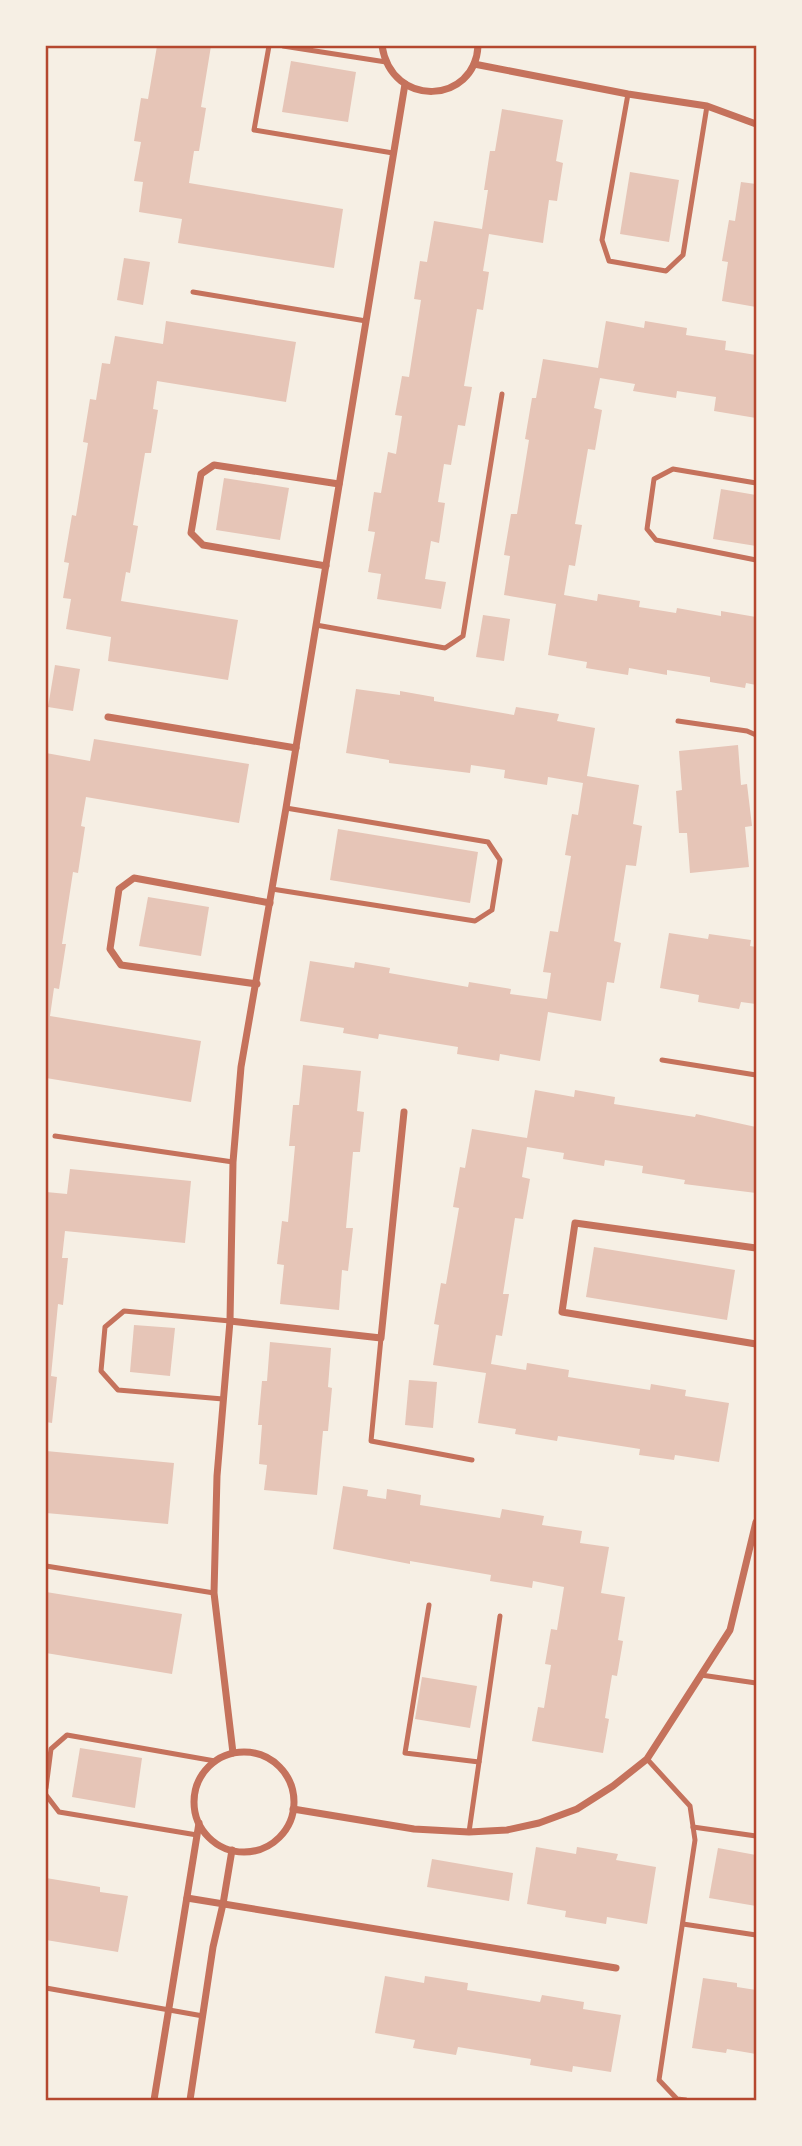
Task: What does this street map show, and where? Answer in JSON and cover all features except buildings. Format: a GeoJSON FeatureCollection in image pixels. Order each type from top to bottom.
{"type":"FeatureCollection","features":[{"type":"Feature","properties":{"kind":"street"},"geometry":{"type":"LineString","coordinates":[[382,46],[391,72],[405,85],[433,92],[449,88],[462,80],[474,64],[478,46]]}},
{"type":"Feature","properties":{"kind":"street"},"geometry":{"type":"LineString","coordinates":[[474,64],[628,94],[708,106],[757,124]]}},
{"type":"Feature","properties":{"kind":"street"},"geometry":{"type":"LineString","coordinates":[[233,1753],[214,1593],[216,1476],[230,1321],[233,1162],[241,1067],[257,984],[405,85]]}},
{"type":"Feature","properties":{"kind":"street"},"geometry":{"type":"LineString","coordinates":[[326,566],[203,545],[191,533],[201,474],[214,465],[339,484]]}},
{"type":"Feature","properties":{"kind":"street"},"geometry":{"type":"LineString","coordinates":[[108,717],[296,748]]}},
{"type":"Feature","properties":{"kind":"street"},"geometry":{"type":"LineString","coordinates":[[257,984],[121,965],[110,949],[111,937],[120,889],[134,878],[270,903]]}},
{"type":"Feature","properties":{"kind":"street"},"geometry":{"type":"LineString","coordinates":[[230,1321],[381,1338],[404,1112]]}},
{"type":"Feature","properties":{"kind":"street"},"geometry":{"type":"LineString","coordinates":[[757,1248],[575,1223],[562,1312],[757,1344]]}},
{"type":"Feature","properties":{"kind":"street"},"geometry":{"type":"LineString","coordinates":[[293,1809],[414,1829],[469,1832],[507,1830],[539,1823],[577,1809],[613,1786],[647,1759],[730,1630],[757,1522]]}},
{"type":"Feature","properties":{"kind":"street"},"geometry":{"type":"LineString","coordinates":[[250,1752],[265,1756],[279,1766],[289,1779],[294,1795],[287,1827],[277,1840],[263,1848],[247,1852],[232,1850],[215,1843],[199,1822],[194,1801],[197,1784],[205,1770],[215,1761],[233,1753],[250,1752]]}},
{"type":"Feature","properties":{"kind":"street"},"geometry":{"type":"LineString","coordinates":[[154,2101],[199,1822]]}},
{"type":"Feature","properties":{"kind":"street"},"geometry":{"type":"LineString","coordinates":[[190,2101],[213,1947],[232,1850]]}},
{"type":"Feature","properties":{"kind":"street"},"geometry":{"type":"LineString","coordinates":[[187,1898],[616,1968]]}},
{"type":"Feature","properties":{"kind":"lane"},"geometry":{"type":"LineString","coordinates":[[269,46],[254,130],[393,152]]}},
{"type":"Feature","properties":{"kind":"lane"},"geometry":{"type":"LineString","coordinates":[[283,46],[386,62]]}},
{"type":"Feature","properties":{"kind":"lane"},"geometry":{"type":"LineString","coordinates":[[628,94],[602,240],[610,261],[666,271],[683,255],[708,106]]}},
{"type":"Feature","properties":{"kind":"lane"},"geometry":{"type":"LineString","coordinates":[[193,292],[366,321]]}},
{"type":"Feature","properties":{"kind":"lane"},"geometry":{"type":"LineString","coordinates":[[316,625],[445,648],[463,636],[502,394]]}},
{"type":"Feature","properties":{"kind":"lane"},"geometry":{"type":"LineString","coordinates":[[757,482],[673,469],[654,478],[647,529],[656,540],[757,560]]}},
{"type":"Feature","properties":{"kind":"lane"},"geometry":{"type":"LineString","coordinates":[[678,721],[747,731],[757,735]]}},
{"type":"Feature","properties":{"kind":"lane"},"geometry":{"type":"LineString","coordinates":[[272,889],[475,921],[492,910],[500,860],[488,842],[286,808]]}},
{"type":"Feature","properties":{"kind":"lane"},"geometry":{"type":"LineString","coordinates":[[662,1060],[757,1075]]}},
{"type":"Feature","properties":{"kind":"lane"},"geometry":{"type":"LineString","coordinates":[[55,1136],[233,1162]]}},
{"type":"Feature","properties":{"kind":"lane"},"geometry":{"type":"LineString","coordinates":[[223,1399],[118,1390],[101,1371],[105,1327],[124,1311],[230,1321]]}},
{"type":"Feature","properties":{"kind":"lane"},"geometry":{"type":"LineString","coordinates":[[381,1338],[371,1441],[472,1460]]}},
{"type":"Feature","properties":{"kind":"lane"},"geometry":{"type":"LineString","coordinates":[[46,1566],[214,1593]]}},
{"type":"Feature","properties":{"kind":"lane"},"geometry":{"type":"LineString","coordinates":[[429,1605],[405,1753],[479,1762]]}},
{"type":"Feature","properties":{"kind":"lane"},"geometry":{"type":"LineString","coordinates":[[469,1832],[500,1616]]}},
{"type":"Feature","properties":{"kind":"lane"},"geometry":{"type":"LineString","coordinates":[[701,1675],[757,1683]]}},
{"type":"Feature","properties":{"kind":"lane"},"geometry":{"type":"LineString","coordinates":[[46,1788],[51,1749],[67,1735],[215,1761]]}},
{"type":"Feature","properties":{"kind":"lane"},"geometry":{"type":"LineString","coordinates":[[647,1759],[690,1806],[695,1840],[659,2080],[677,2099],[686,2101]]}},
{"type":"Feature","properties":{"kind":"lane"},"geometry":{"type":"LineString","coordinates":[[46,1795],[58,1812],[197,1835]]}},
{"type":"Feature","properties":{"kind":"lane"},"geometry":{"type":"LineString","coordinates":[[693,1827],[757,1836]]}},
{"type":"Feature","properties":{"kind":"lane"},"geometry":{"type":"LineString","coordinates":[[683,1924],[757,1936]]}},
{"type":"Feature","properties":{"kind":"lane"},"geometry":{"type":"LineString","coordinates":[[46,1988],[203,2016]]}}]}
